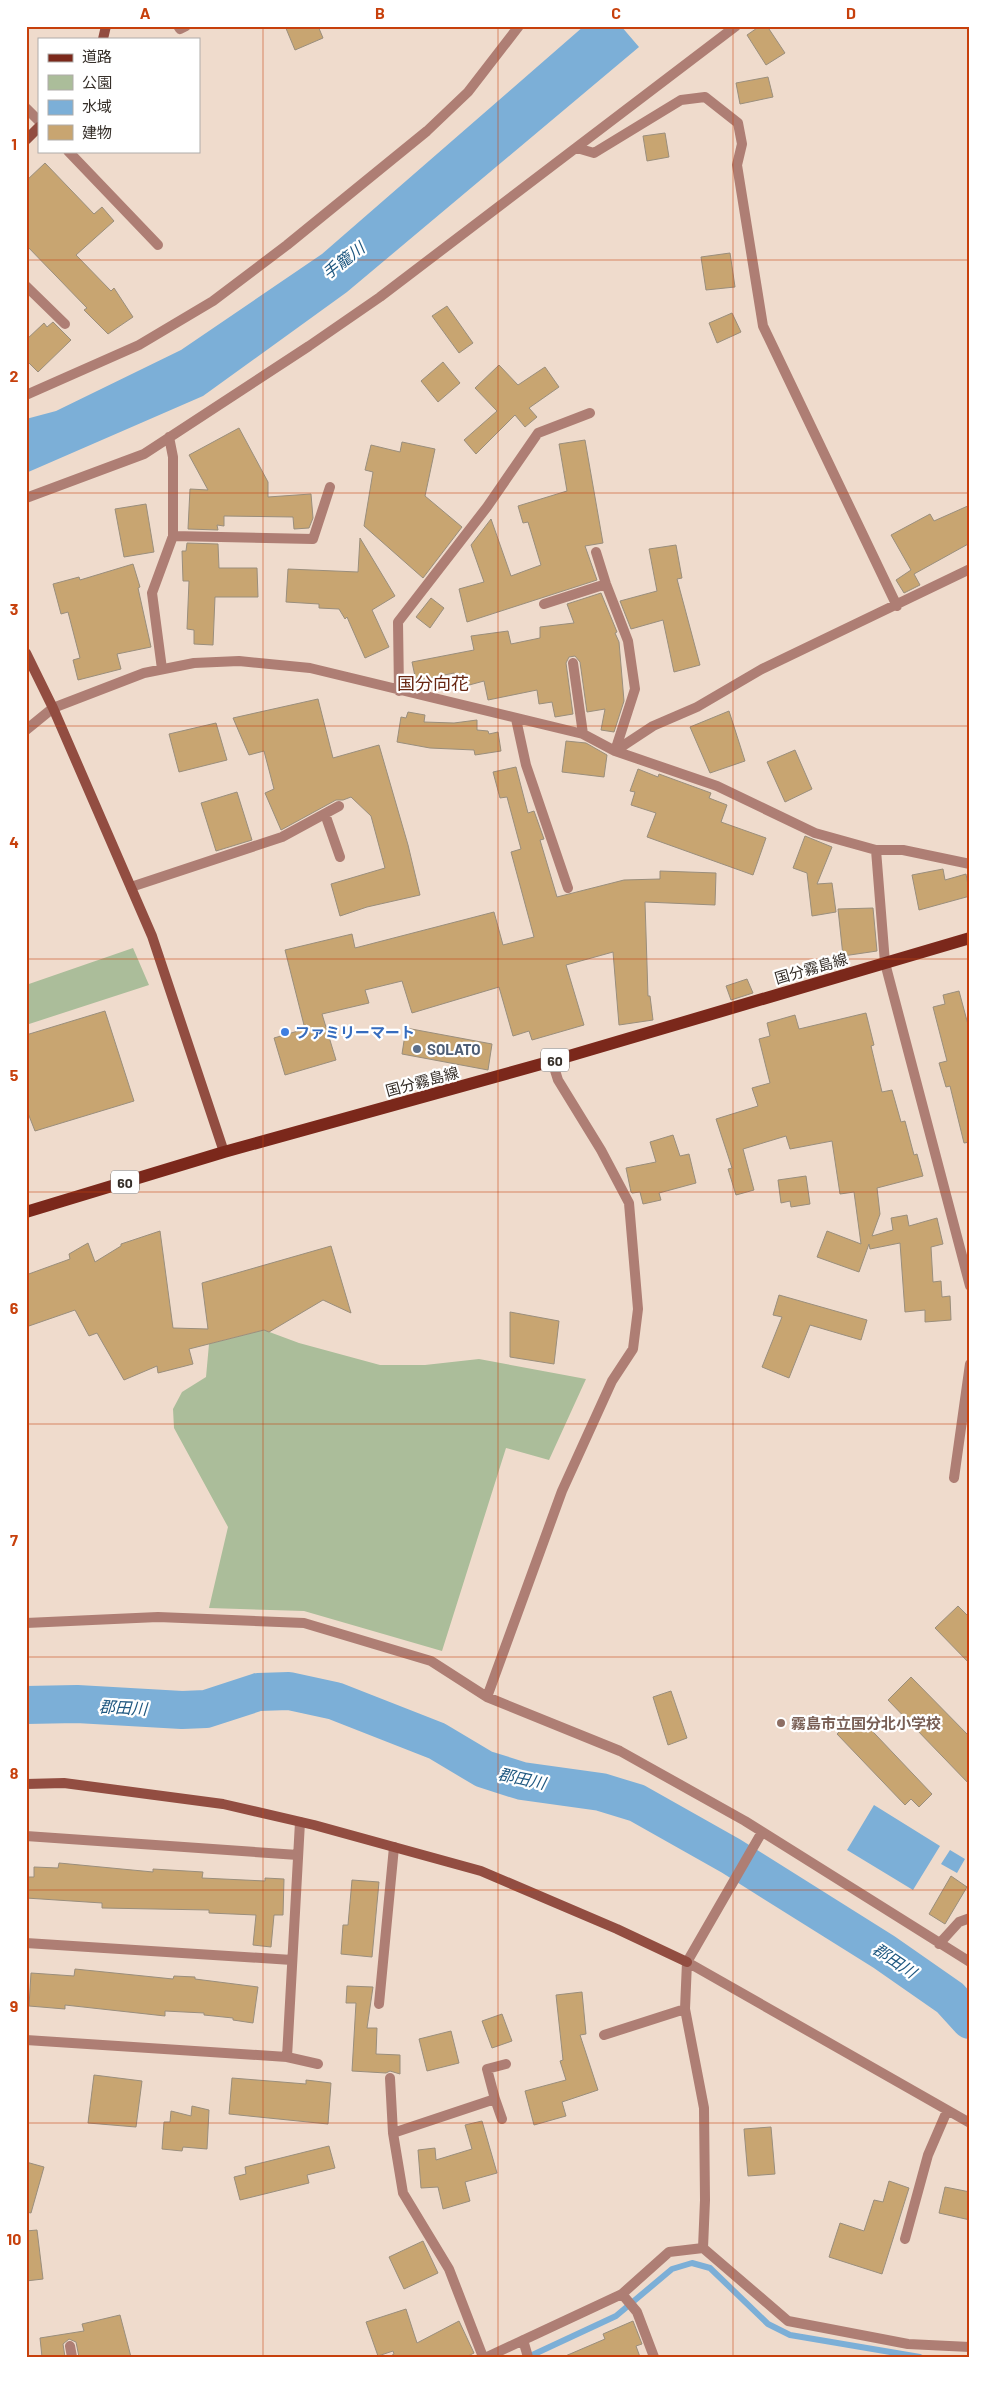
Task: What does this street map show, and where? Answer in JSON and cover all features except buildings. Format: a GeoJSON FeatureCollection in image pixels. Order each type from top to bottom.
{"type":"FeatureCollection","features":[{"type":"Feature","properties":{"kind":"main road","name":"国分霧島線"},"geometry":{"type":"LineString","coordinates":[[26,1212],[224,1152],[552,1061],[970,938]]}},
{"type":"Feature","properties":{"kind":"street"},"geometry":{"type":"LineString","coordinates":[[178,26],[180,29],[186,26]]}},
{"type":"Feature","properties":{"kind":"street"},"geometry":{"type":"LineString","coordinates":[[26,395],[139,346],[213,301],[280,251],[427,132],[468,92],[519,26]]}},
{"type":"Feature","properties":{"kind":"street"},"geometry":{"type":"LineString","coordinates":[[26,498],[144,454],[380,297],[736,26]]}},
{"type":"Feature","properties":{"kind":"street"},"geometry":{"type":"LineString","coordinates":[[577,148],[594,153],[681,100],[706,97],[738,123],[742,144],[737,165],[763,326],[897,606]]}},
{"type":"Feature","properties":{"kind":"street"},"geometry":{"type":"LineString","coordinates":[[26,108],[38,120]]}},
{"type":"Feature","properties":{"kind":"street"},"geometry":{"type":"LineString","coordinates":[[26,140],[38,128]]}},
{"type":"Feature","properties":{"kind":"street"},"geometry":{"type":"LineString","coordinates":[[69,152],[158,245]]}},
{"type":"Feature","properties":{"kind":"street"},"geometry":{"type":"LineString","coordinates":[[26,286],[65,324]]}},
{"type":"Feature","properties":{"kind":"street"},"geometry":{"type":"LineString","coordinates":[[399,691],[398,622],[487,508],[538,433],[590,412]]}},
{"type":"Feature","properties":{"kind":"street"},"geometry":{"type":"LineString","coordinates":[[162,669],[152,593],[172,536],[173,457],[169,437]]}},
{"type":"Feature","properties":{"kind":"street"},"geometry":{"type":"LineString","coordinates":[[172,536],[313,539],[330,487]]}},
{"type":"Feature","properties":{"kind":"street"},"geometry":{"type":"LineString","coordinates":[[596,552],[628,641],[635,689],[615,751]]}},
{"type":"Feature","properties":{"kind":"street"},"geometry":{"type":"LineString","coordinates":[[615,751],[653,726],[697,707],[762,669],[897,606],[970,569]]}},
{"type":"Feature","properties":{"kind":"street"},"geometry":{"type":"LineString","coordinates":[[544,604],[606,584]]}},
{"type":"Feature","properties":{"kind":"street"},"geometry":{"type":"LineString","coordinates":[[26,653],[53,708],[152,936],[224,1152]]}},
{"type":"Feature","properties":{"kind":"street"},"geometry":{"type":"LineString","coordinates":[[26,730],[53,708],[144,673],[162,669],[209,661],[267,662],[310,668],[583,734],[615,751],[716,786],[815,833],[876,850],[903,850],[970,864]]}},
{"type":"Feature","properties":{"kind":"street"},"geometry":{"type":"LineString","coordinates":[[573,663],[583,734]]}},
{"type":"Feature","properties":{"kind":"street"},"geometry":{"type":"LineString","coordinates":[[516,719],[526,765],[568,888]]}},
{"type":"Feature","properties":{"kind":"street"},"geometry":{"type":"LineString","coordinates":[[130,887],[282,837],[339,806]]}},
{"type":"Feature","properties":{"kind":"street"},"geometry":{"type":"LineString","coordinates":[[325,814],[340,857]]}},
{"type":"Feature","properties":{"kind":"street"},"geometry":{"type":"LineString","coordinates":[[876,850],[885,963],[970,1286]]}},
{"type":"Feature","properties":{"kind":"street"},"geometry":{"type":"LineString","coordinates":[[487,1697],[562,1491],[612,1382],[633,1349],[638,1309],[629,1203],[601,1150],[558,1080],[552,1061]]}},
{"type":"Feature","properties":{"kind":"street"},"geometry":{"type":"LineString","coordinates":[[954,1478],[970,1364]]}},
{"type":"Feature","properties":{"kind":"street"},"geometry":{"type":"LineString","coordinates":[[26,1623],[158,1617],[304,1623],[431,1661],[487,1697],[620,1751],[970,1962]]}},
{"type":"Feature","properties":{"kind":"street"},"geometry":{"type":"LineString","coordinates":[[26,1784],[64,1783],[214,1803],[300,1822],[481,1871],[690,1958],[970,2123]]}},
{"type":"Feature","properties":{"kind":"street"},"geometry":{"type":"LineString","coordinates":[[287,2057],[300,1822]]}},
{"type":"Feature","properties":{"kind":"street"},"geometry":{"type":"LineString","coordinates":[[26,1836],[298,1854]]}},
{"type":"Feature","properties":{"kind":"street"},"geometry":{"type":"LineString","coordinates":[[703,2248],[705,2200],[704,2108],[685,2009],[690,1958],[760,1836]]}},
{"type":"Feature","properties":{"kind":"street"},"geometry":{"type":"LineString","coordinates":[[379,2004],[394,1846]]}},
{"type":"Feature","properties":{"kind":"street"},"geometry":{"type":"LineString","coordinates":[[939,1944],[959,1922],[970,1918]]}},
{"type":"Feature","properties":{"kind":"street"},"geometry":{"type":"LineString","coordinates":[[26,1943],[292,1960]]}},
{"type":"Feature","properties":{"kind":"street"},"geometry":{"type":"LineString","coordinates":[[604,2035],[685,2009]]}},
{"type":"Feature","properties":{"kind":"street"},"geometry":{"type":"LineString","coordinates":[[26,2040],[287,2057],[318,2064]]}},
{"type":"Feature","properties":{"kind":"street"},"geometry":{"type":"LineString","coordinates":[[502,2119],[487,2069],[506,2064]]}},
{"type":"Feature","properties":{"kind":"street"},"geometry":{"type":"LineString","coordinates":[[390,2078],[393,2133],[403,2193],[449,2269],[485,2357],[524,2342],[624,2296],[669,2252],[703,2248],[788,2321],[908,2344],[970,2346]]}},
{"type":"Feature","properties":{"kind":"street"},"geometry":{"type":"LineString","coordinates":[[393,2133],[495,2099]]}},
{"type":"Feature","properties":{"kind":"street"},"geometry":{"type":"LineString","coordinates":[[905,2239],[928,2154],[947,2111]]}},
{"type":"Feature","properties":{"kind":"street"},"geometry":{"type":"LineString","coordinates":[[624,2296],[638,2312],[654,2357]]}},
{"type":"Feature","properties":{"kind":"street"},"geometry":{"type":"LineString","coordinates":[[524,2342],[528,2357]]}},
{"type":"Feature","properties":{"kind":"green space"},"geometry":{"type":"Polygon","coordinates":[[[133,948],[149,985],[26,1025],[26,985],[133,948]]]}},
{"type":"Feature","properties":{"kind":"green space"},"geometry":{"type":"Polygon","coordinates":[[[264,1330],[299,1343],[380,1365],[425,1365],[479,1359],[586,1379],[549,1460],[506,1448],[442,1651],[304,1611],[209,1608],[228,1527],[174,1428],[173,1409],[182,1392],[206,1377],[209,1344],[264,1330]]]}},
{"type":"Feature","properties":{"kind":"water","name":"手籠川"},"geometry":{"type":"Polygon","coordinates":[[[584,26],[621,26],[639,47],[347,292],[203,396],[26,473],[26,419],[56,411],[181,350],[322,254],[584,26]]]}},
{"type":"Feature","properties":{"kind":"water"},"geometry":{"type":"Polygon","coordinates":[[[874,1805],[940,1846],[913,1890],[847,1850],[874,1805]]]}},
{"type":"Feature","properties":{"kind":"water"},"geometry":{"type":"Polygon","coordinates":[[[950,1850],[965,1859],[957,1873],[941,1864],[950,1850]]]}},
{"type":"Feature","properties":{"kind":"waterway","name":"郡田川"},"geometry":{"type":"LineString","coordinates":[[26,1705],[77,1704],[182,1710],[206,1709],[258,1692],[289,1691],[335,1701],[437,1741],[484,1769],[522,1781],[601,1792],[637,1803],[731,1856],[884,1952],[950,1998],[970,2020]]}},
{"type":"Feature","properties":{"kind":"waterway"},"geometry":{"type":"LineString","coordinates":[[528,2357],[616,2316],[672,2269],[692,2263],[710,2268],[768,2324],[790,2335],[920,2357]]}},
{"type":"Feature","properties":{"kind":"place","name":"ファミリーマート"},"geometry":{"type":"Point","coordinates":[285,1032]}},
{"type":"Feature","properties":{"kind":"place","name":"SOLATO"},"geometry":{"type":"Point","coordinates":[417,1049]}},
{"type":"Feature","properties":{"kind":"place","name":"霧島市立国分北小学校"},"geometry":{"type":"Point","coordinates":[781,1723]}},
{"type":"Feature","properties":{"kind":"district","name":"国分向花"},"geometry":{"type":"Point","coordinates":[433,683]}}]}
